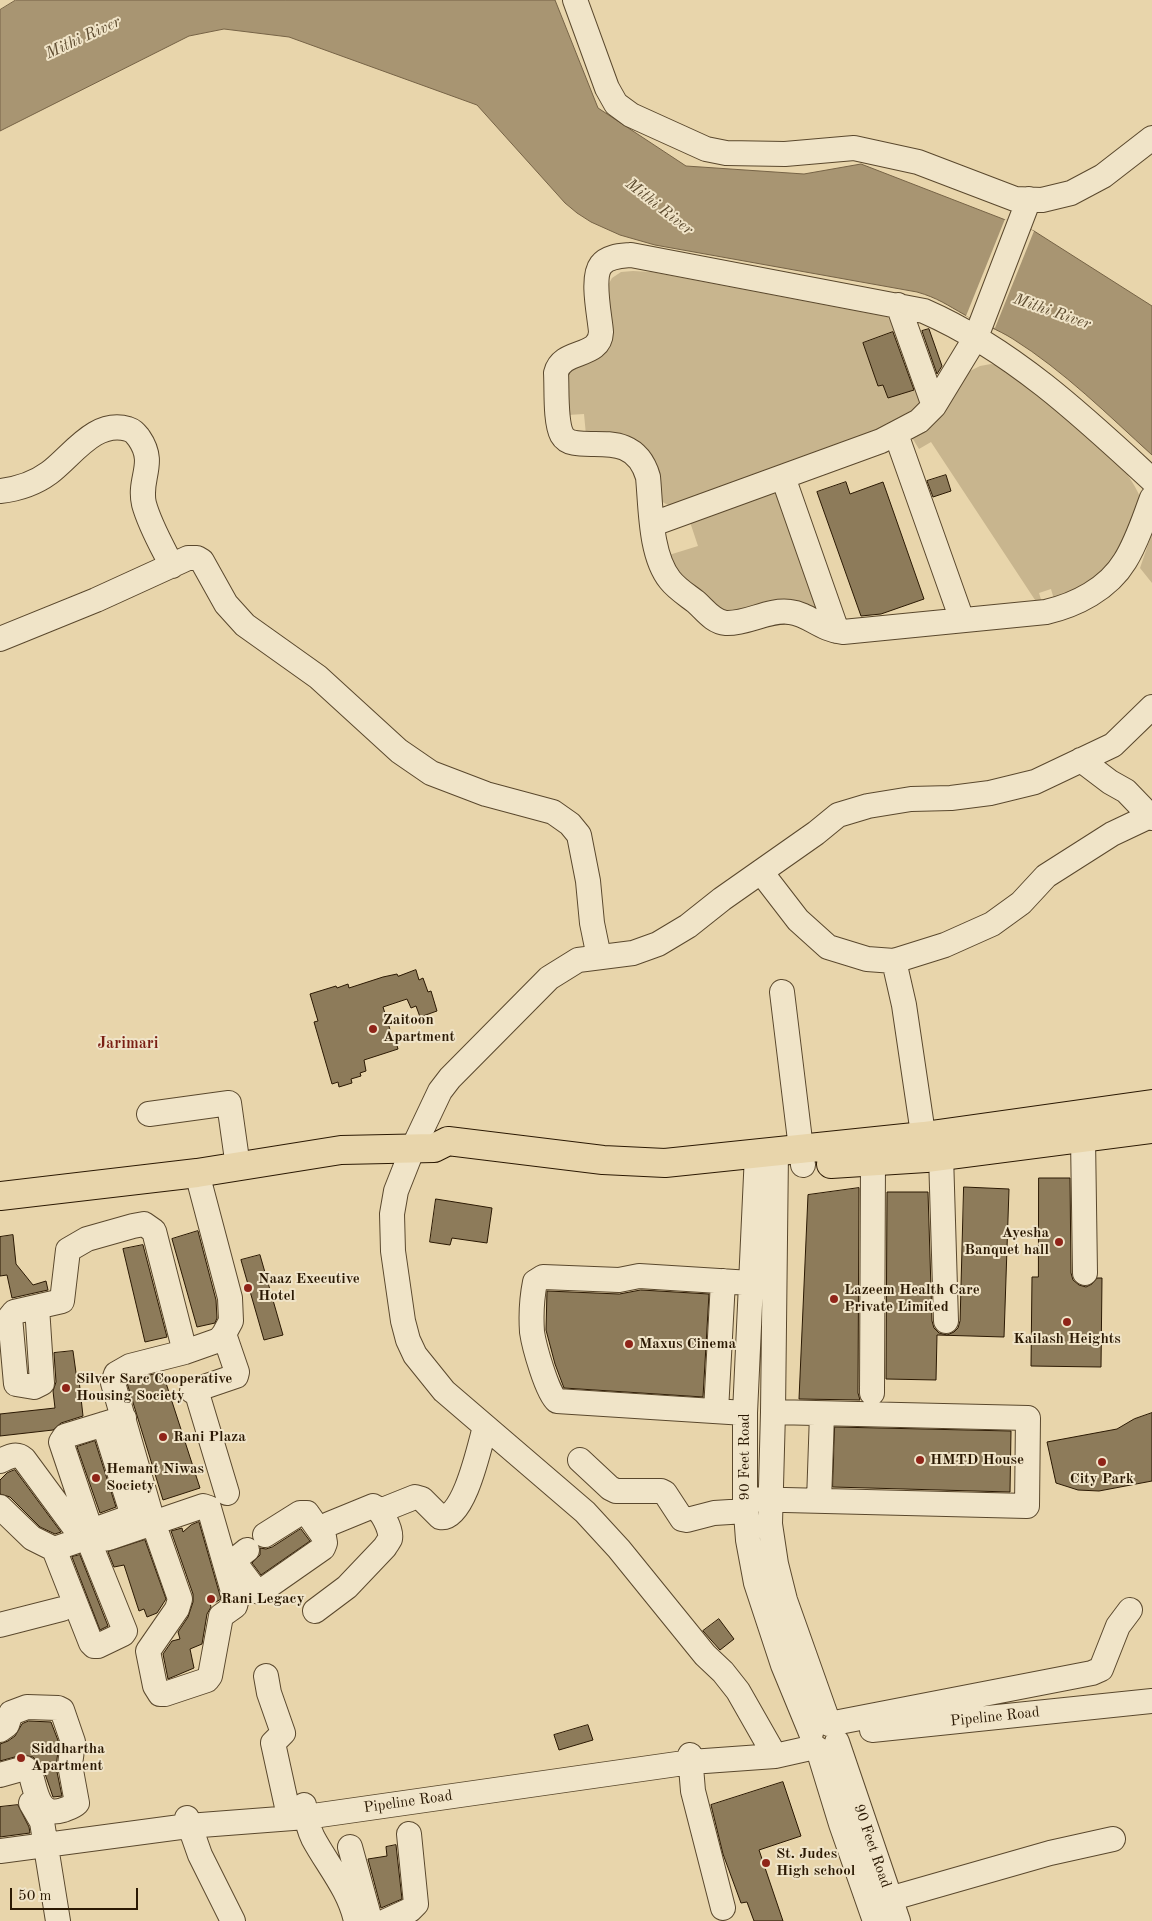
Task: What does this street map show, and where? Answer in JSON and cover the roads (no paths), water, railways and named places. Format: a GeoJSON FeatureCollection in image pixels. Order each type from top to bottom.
{"type":"FeatureCollection","features":[{"type":"Feature","properties":{"kind":"main road"},"geometry":{"type":"LineString","coordinates":[[778,1160],[873,1161],[1152,1104]]}},
{"type":"Feature","properties":{"kind":"main road"},"geometry":{"type":"LineString","coordinates":[[0,1196],[197,1173],[341,1150],[423,1148],[448,1156],[617,1178],[665,1178],[778,1160],[1083,1138],[1152,1129]]}},
{"type":"Feature","properties":{"kind":"street"},"geometry":{"type":"LineString","coordinates":[[575,0],[607,88],[616,104],[632,115],[706,149],[726,152],[785,154],[854,148],[918,162],[1015,199],[1042,200],[1071,192],[1102,176],[1152,138]]}},
{"type":"Feature","properties":{"kind":"street"},"geometry":{"type":"LineString","coordinates":[[653,524],[881,441],[919,421],[934,406],[978,330],[1029,200]]}},
{"type":"Feature","properties":{"kind":"street"},"geometry":{"type":"LineString","coordinates":[[1152,480],[1067,405],[1016,365],[978,330],[924,311],[898,305],[631,255],[618,256],[608,259],[601,265],[597,274],[596,286],[601,340],[598,345],[569,358],[557,368],[560,428],[563,436],[567,440],[621,446],[639,456],[645,466],[648,477],[656,549],[663,571],[671,582],[716,621],[725,623],[738,622],[779,612],[791,612],[803,615],[824,628],[837,631],[1046,612],[1076,603],[1097,590],[1124,563],[1131,551],[1152,498]]}},
{"type":"Feature","properties":{"kind":"street"},"geometry":{"type":"LineString","coordinates":[[898,305],[934,406]]}},
{"type":"Feature","properties":{"kind":"street"},"geometry":{"type":"LineString","coordinates":[[0,491],[18,489],[35,482],[50,472],[97,432],[120,427],[133,431],[146,448],[148,462],[142,494],[144,504],[172,566]]}},
{"type":"Feature","properties":{"kind":"street"},"geometry":{"type":"LineString","coordinates":[[896,434],[962,620]]}},
{"type":"Feature","properties":{"kind":"street"},"geometry":{"type":"LineString","coordinates":[[783,477],[837,631]]}},
{"type":"Feature","properties":{"kind":"street"},"geometry":{"type":"LineString","coordinates":[[0,638],[96,600],[188,558],[197,558],[202,561],[226,604],[245,625],[318,677],[399,751],[432,772],[486,794],[552,812],[570,824],[579,835],[599,957]]}},
{"type":"Feature","properties":{"kind":"street"},"geometry":{"type":"LineString","coordinates":[[772,1751],[738,1691],[723,1672],[705,1655],[619,1550],[585,1512],[444,1391],[415,1354],[408,1340],[403,1321],[391,1235],[396,1191],[423,1148],[440,1091],[465,1062],[549,978],[578,960],[633,953],[658,944],[688,926],[838,815],[868,806],[911,799],[951,798],[990,793],[1035,782],[1113,745],[1152,707]]}},
{"type":"Feature","properties":{"kind":"street"},"geometry":{"type":"LineString","coordinates":[[761,872],[798,920],[828,947],[867,959],[894,961],[945,945],[992,924],[1021,903],[1046,876],[1112,834],[1151,817],[1126,790],[1110,782],[1081,760]]}},
{"type":"Feature","properties":{"kind":"street"},"geometry":{"type":"LineString","coordinates":[[894,961],[904,1005],[930,1150],[946,1321]]}},
{"type":"Feature","properties":{"kind":"street"},"geometry":{"type":"LineString","coordinates":[[778,1160],[782,992]]}},
{"type":"Feature","properties":{"kind":"street"},"geometry":{"type":"LineString","coordinates":[[149,1114],[229,1103],[238,1167]]}},
{"type":"Feature","properties":{"kind":"street"},"geometry":{"type":"LineString","coordinates":[[1083,1138],[1085,1273]]}},
{"type":"Feature","properties":{"kind":"street","name":"90 Feet Road"},"geometry":{"type":"LineString","coordinates":[[778,1160],[751,1283],[745,1413],[745,1505],[748,1540],[756,1582],[783,1665],[822,1738],[898,1921]]}},
{"type":"Feature","properties":{"kind":"street","name":"90 Feet Road"},"geometry":{"type":"LineString","coordinates":[[778,1160],[774,1412],[770,1524],[776,1564],[822,1738],[841,1824],[875,1921]]}},
{"type":"Feature","properties":{"kind":"street"},"geometry":{"type":"LineString","coordinates":[[872,1393],[873,1161]]}},
{"type":"Feature","properties":{"kind":"street"},"geometry":{"type":"LineString","coordinates":[[54,1549],[85,1539],[109,1538],[115,1529],[132,1514],[114,1421],[114,1383],[116,1374],[130,1366],[185,1352],[219,1340],[231,1321],[230,1298],[197,1173]]}},
{"type":"Feature","properties":{"kind":"street"},"geometry":{"type":"LineString","coordinates":[[37,1307],[62,1301],[68,1250],[87,1239],[144,1224],[154,1231],[185,1352]]}},
{"type":"Feature","properties":{"kind":"street"},"geometry":{"type":"LineString","coordinates":[[745,1413],[557,1401],[550,1394],[532,1328],[535,1282],[543,1277],[619,1280],[639,1276],[751,1283]]}},
{"type":"Feature","properties":{"kind":"street"},"geometry":{"type":"LineString","coordinates":[[716,1411],[724,1281]]}},
{"type":"Feature","properties":{"kind":"street"},"geometry":{"type":"LineString","coordinates":[[722,1306],[750,1307]]}},
{"type":"Feature","properties":{"kind":"street"},"geometry":{"type":"LineString","coordinates":[[224,1334],[237,1372],[236,1376],[194,1391],[227,1493]]}},
{"type":"Feature","properties":{"kind":"street"},"geometry":{"type":"LineString","coordinates":[[580,1460],[610,1488],[616,1490],[656,1490],[665,1493],[682,1519],[688,1520],[771,1499],[1027,1506],[1028,1418],[774,1412]]}},
{"type":"Feature","properties":{"kind":"street"},"geometry":{"type":"LineString","coordinates":[[820,1501],[822,1414]]}},
{"type":"Feature","properties":{"kind":"street"},"geometry":{"type":"LineString","coordinates":[[114,1421],[65,1436],[61,1442],[89,1529],[94,1531],[115,1529],[153,1522],[203,1506],[209,1508],[236,1598],[235,1606],[221,1616],[210,1676],[207,1680],[165,1694],[160,1694],[155,1686],[148,1651],[177,1609],[180,1599],[153,1522],[114,1421]]}},
{"type":"Feature","properties":{"kind":"street"},"geometry":{"type":"LineString","coordinates":[[380,1511],[415,1497],[422,1500],[440,1517],[447,1518],[454,1513],[466,1491],[485,1427]]}},
{"type":"Feature","properties":{"kind":"street"},"geometry":{"type":"LineString","coordinates":[[0,1461],[14,1455],[19,1455],[24,1459],[85,1539],[125,1631],[123,1634],[98,1646],[94,1646],[91,1643],[54,1549],[32,1538],[0,1508]]}},
{"type":"Feature","properties":{"kind":"street"},"geometry":{"type":"LineString","coordinates":[[315,1611],[347,1587],[390,1540],[390,1533],[376,1506],[369,1506],[320,1530]]}},
{"type":"Feature","properties":{"kind":"street"},"geometry":{"type":"LineString","coordinates":[[300,1513],[307,1513],[320,1530],[325,1543],[323,1548],[260,1592],[256,1591],[235,1564],[237,1558],[256,1542],[300,1513]]}},
{"type":"Feature","properties":{"kind":"street"},"geometry":{"type":"LineString","coordinates":[[0,1625],[62,1609]]}},
{"type":"Feature","properties":{"kind":"street"},"geometry":{"type":"LineString","coordinates":[[822,1738],[1092,1673],[1101,1669],[1118,1626],[1130,1610]]}},
{"type":"Feature","properties":{"kind":"street"},"geometry":{"type":"LineString","coordinates":[[266,1676],[269,1693],[283,1733],[273,1743],[299,1809],[313,1838],[349,1879],[370,1921]]}},
{"type":"Feature","properties":{"kind":"street","name":"Pipeline Road"},"geometry":{"type":"LineString","coordinates":[[0,1850],[109,1832],[690,1759],[772,1751],[822,1738],[1152,1701]]}},
{"type":"Feature","properties":{"kind":"street"},"geometry":{"type":"LineString","coordinates":[[0,1730],[7,1725],[11,1713],[27,1707],[58,1708],[64,1712],[73,1742],[70,1765],[77,1799],[74,1806],[50,1812],[41,1805],[28,1769],[25,1768],[0,1775]]}},
{"type":"Feature","properties":{"kind":"street"},"geometry":{"type":"LineString","coordinates":[[690,1759],[693,1792],[723,1908]]}},
{"type":"Feature","properties":{"kind":"street"},"geometry":{"type":"LineString","coordinates":[[31,1803],[53,1840]]}},
{"type":"Feature","properties":{"kind":"street"},"geometry":{"type":"LineString","coordinates":[[55,1812],[53,1840],[58,1921]]}},
{"type":"Feature","properties":{"kind":"street"},"geometry":{"type":"LineString","coordinates":[[187,1822],[200,1854],[233,1921]]}},
{"type":"Feature","properties":{"kind":"street"},"geometry":{"type":"LineString","coordinates":[[386,1921],[410,1910],[416,1904],[409,1834]]}},
{"type":"Feature","properties":{"kind":"street"},"geometry":{"type":"LineString","coordinates":[[889,1899],[1050,1853],[1113,1839]]}},
{"type":"Feature","properties":{"kind":"street"},"geometry":{"type":"LineString","coordinates":[[0,1844],[53,1840]]}},
{"type":"Feature","properties":{"kind":"street"},"geometry":{"type":"LineString","coordinates":[[350,1848],[349,1879],[351,1904],[356,1921]]}},
{"type":"Feature","properties":{"kind":"water","name":"Mithi River"},"geometry":{"type":"Polygon","coordinates":[[[16,0],[555,0],[598,108],[686,166],[804,174],[861,164],[1034,231],[1152,306],[1152,455],[1050,365],[1007,335],[937,299],[917,292],[655,245],[620,235],[591,222],[565,203],[477,105],[289,37],[224,29],[189,36],[0,131],[0,10],[16,0]]]}},
{"type":"Feature","properties":{"kind":"place","name":"Zaitoon Apartment"},"geometry":{"type":"Point","coordinates":[373,1029]}},
{"type":"Feature","properties":{"kind":"place","name":"Ayesha Banquet hall"},"geometry":{"type":"Point","coordinates":[1059,1242]}},
{"type":"Feature","properties":{"kind":"place","name":"Naaz Executive Hotel"},"geometry":{"type":"Point","coordinates":[248,1288]}},
{"type":"Feature","properties":{"kind":"place","name":"Lazeem Health Care Private Limited"},"geometry":{"type":"Point","coordinates":[834,1299]}},
{"type":"Feature","properties":{"kind":"place","name":"Kailash Heights"},"geometry":{"type":"Point","coordinates":[1067,1322]}},
{"type":"Feature","properties":{"kind":"place","name":"Maxus Cinema"},"geometry":{"type":"Point","coordinates":[629,1344]}},
{"type":"Feature","properties":{"kind":"place","name":"Silver Sarc Cooperative Housing Society"},"geometry":{"type":"Point","coordinates":[66,1388]}},
{"type":"Feature","properties":{"kind":"place","name":"Rani Plaza"},"geometry":{"type":"Point","coordinates":[163,1437]}},
{"type":"Feature","properties":{"kind":"place","name":"HMTD House"},"geometry":{"type":"Point","coordinates":[920,1460]}},
{"type":"Feature","properties":{"kind":"place","name":"City Park"},"geometry":{"type":"Point","coordinates":[1102,1462]}},
{"type":"Feature","properties":{"kind":"place","name":"Hemant Niwas Society"},"geometry":{"type":"Point","coordinates":[96,1478]}},
{"type":"Feature","properties":{"kind":"place","name":"Rani Legacy"},"geometry":{"type":"Point","coordinates":[211,1599]}},
{"type":"Feature","properties":{"kind":"place","name":"Siddhartha Apartment"},"geometry":{"type":"Point","coordinates":[21,1758]}},
{"type":"Feature","properties":{"kind":"place","name":"St. Judes High school"},"geometry":{"type":"Point","coordinates":[766,1863]}},
{"type":"Feature","properties":{"kind":"district","name":"Jarimari"},"geometry":{"type":"Point","coordinates":[128,1044]}}]}
